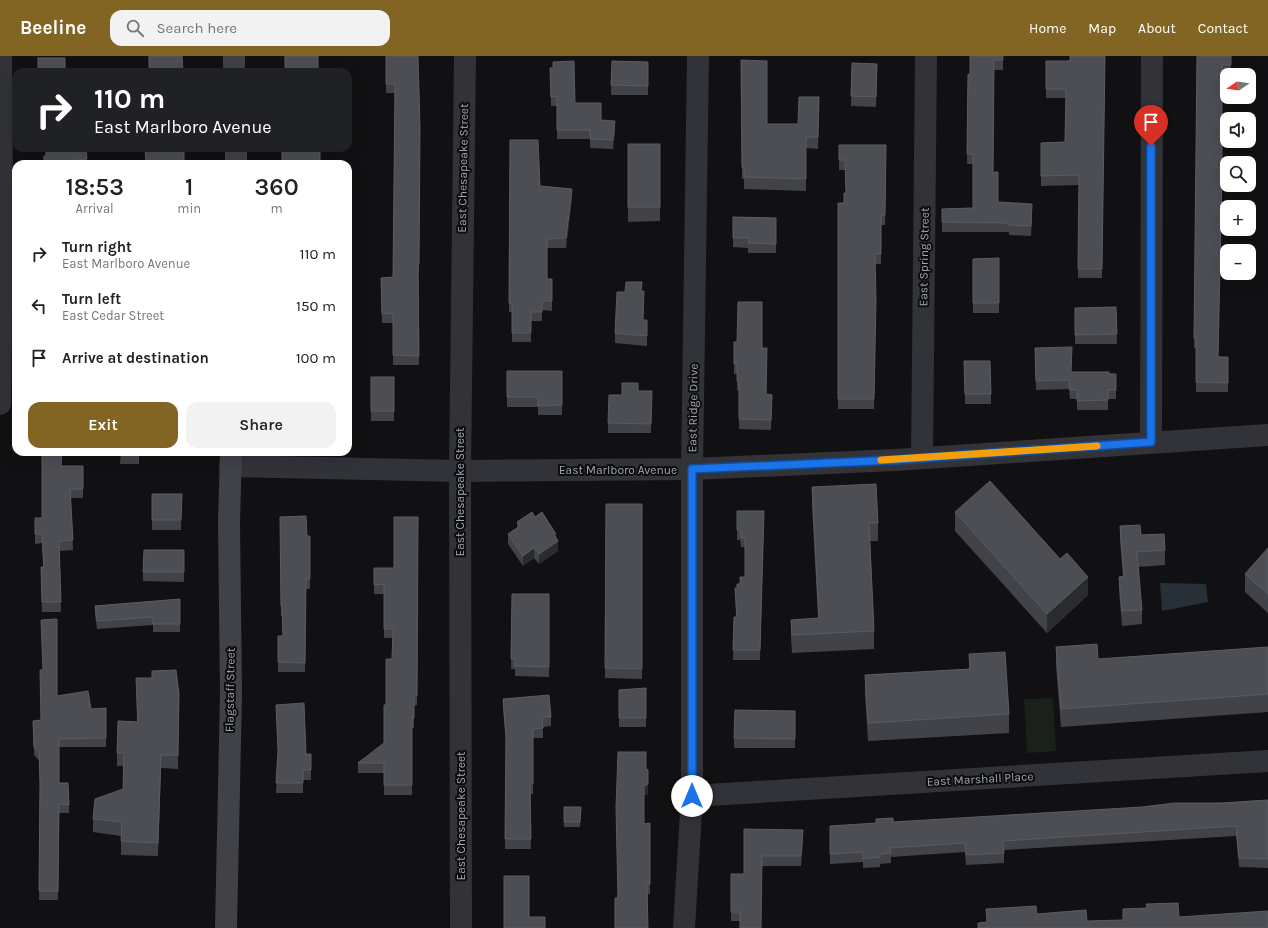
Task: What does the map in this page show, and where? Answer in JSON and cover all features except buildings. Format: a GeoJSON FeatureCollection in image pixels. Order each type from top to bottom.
{"type":"FeatureCollection","features":[{"type":"Feature","properties":{"kind":"street"},"geometry":{"type":"LineString","coordinates":[[0,404],[2,206],[1,56]]}},
{"type":"Feature","properties":{"kind":"street"},"geometry":{"type":"LineString","coordinates":[[234,56],[234,68]]}},
{"type":"Feature","properties":{"kind":"street","name":"East Chesapeake Street"},"geometry":{"type":"LineString","coordinates":[[461,928],[460,471],[465,56]]}},
{"type":"Feature","properties":{"kind":"street","name":"East Ridge Drive"},"geometry":{"type":"LineString","coordinates":[[684,928],[692,796],[692,469],[698,56]]}},
{"type":"Feature","properties":{"kind":"street","name":"East Spring Street"},"geometry":{"type":"LineString","coordinates":[[922,458],[926,56]]}},
{"type":"Feature","properties":{"kind":"street"},"geometry":{"type":"LineString","coordinates":[[1151,442],[1152,56]]}},
{"type":"Feature","properties":{"kind":"street","name":"East Marlboro Avenue"},"geometry":{"type":"LineString","coordinates":[[230,459],[460,471],[692,469],[922,458],[1268,435]]}},
{"type":"Feature","properties":{"kind":"street","name":"Flagstaff Street"},"geometry":{"type":"LineString","coordinates":[[226,928],[231,693],[229,522],[230,459]]}},
{"type":"Feature","properties":{"kind":"street","name":"East Marshall Place"},"geometry":{"type":"LineString","coordinates":[[692,796],[1268,761]]}},
{"type":"Feature","properties":{"kind":"shaded area"},"geometry":{"type":"Polygon","coordinates":[[[1160,583],[1206,584],[1208,602],[1162,611],[1160,583]]]}},
{"type":"Feature","properties":{"kind":"shaded area"},"geometry":{"type":"Polygon","coordinates":[[[1053,698],[1056,751],[1027,753],[1024,699],[1053,698]]]}},
{"type":"Feature","properties":{"kind":"slow traffic"},"geometry":{"type":"LineString","coordinates":[[881,460],[1097,446]]}},
{"type":"Feature","properties":{"kind":"route"},"geometry":{"type":"LineString","coordinates":[[692,796],[692,469],[895,460],[1151,442],[1151,146]]}}]}
